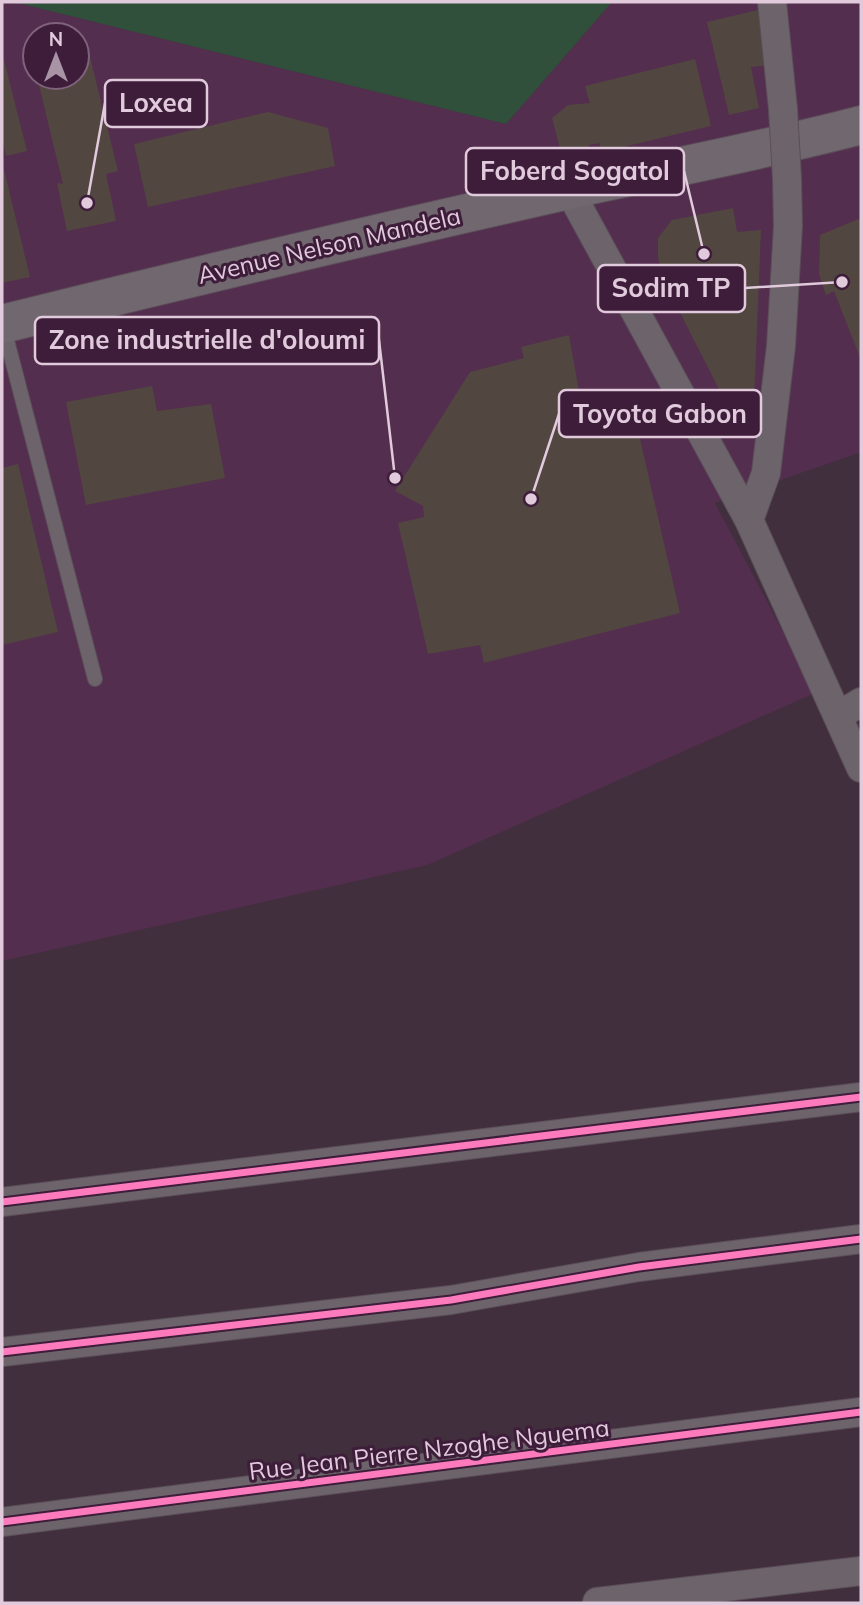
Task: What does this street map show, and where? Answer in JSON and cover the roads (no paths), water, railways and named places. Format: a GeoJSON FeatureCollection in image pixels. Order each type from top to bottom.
{"type":"FeatureCollection","features":[{"type":"Feature","properties":{"kind":"main road","name":"Avenue Nelson Mandela"},"geometry":{"type":"LineString","coordinates":[[2,323],[189,277],[861,125]]}},
{"type":"Feature","properties":{"kind":"street"},"geometry":{"type":"LineString","coordinates":[[750,520],[766,473],[781,346],[788,237],[783,109],[772,2]]}},
{"type":"Feature","properties":{"kind":"street"},"geometry":{"type":"LineString","coordinates":[[569,190],[750,520],[849,709],[861,768]]}},
{"type":"Feature","properties":{"kind":"street"},"geometry":{"type":"LineString","coordinates":[[2,1202],[861,1097]]}},
{"type":"Feature","properties":{"kind":"street"},"geometry":{"type":"LineString","coordinates":[[2,1352],[451,1300],[639,1267],[861,1239]]}},
{"type":"Feature","properties":{"kind":"street","name":"Rue Jean Pierre Nzoghe Nguema"},"geometry":{"type":"LineString","coordinates":[[2,1522],[861,1412]]}},
{"type":"Feature","properties":{"kind":"street"},"geometry":{"type":"LineString","coordinates":[[594,1603],[861,1571]]}},
{"type":"Feature","properties":{"kind":"lane"},"geometry":{"type":"LineString","coordinates":[[2,323],[95,679]]}},
{"type":"Feature","properties":{"kind":"place","name":"Loxea"},"geometry":{"type":"Point","coordinates":[87,203]}},
{"type":"Feature","properties":{"kind":"place","name":"Foberd Sogatol"},"geometry":{"type":"Point","coordinates":[704,254]}},
{"type":"Feature","properties":{"kind":"place","name":"Sodim TP"},"geometry":{"type":"Point","coordinates":[842,282]}},
{"type":"Feature","properties":{"kind":"place","name":"Zone industrielle d'oloumi"},"geometry":{"type":"Point","coordinates":[395,478]}},
{"type":"Feature","properties":{"kind":"place","name":"Toyota Gabon"},"geometry":{"type":"Point","coordinates":[531,499]}}]}
